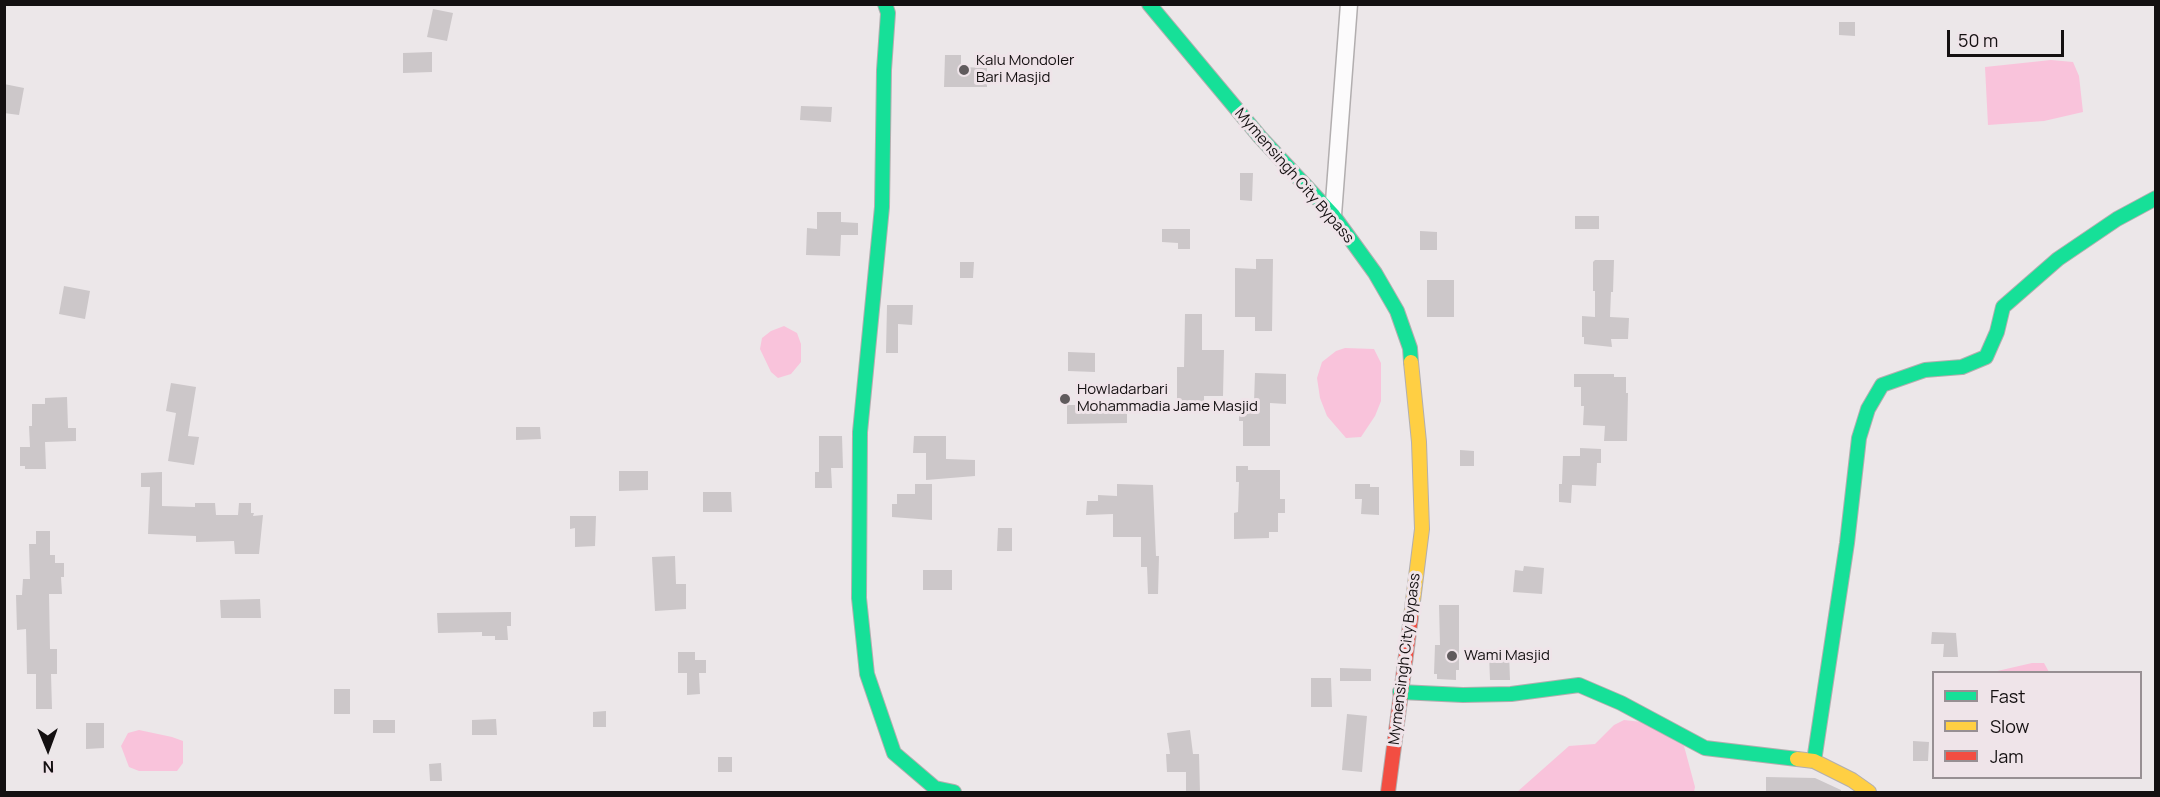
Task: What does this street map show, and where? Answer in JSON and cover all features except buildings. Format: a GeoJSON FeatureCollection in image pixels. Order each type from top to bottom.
{"type":"FeatureCollection","features":[{"type":"Feature","properties":{"kind":"main road"},"geometry":{"type":"LineString","coordinates":[[885,4],[888,13],[884,70],[882,207],[860,432],[858,598],[867,674],[894,753],[935,788],[954,792]]}},
{"type":"Feature","properties":{"kind":"main road","name":"Mymensingh City Bypass"},"geometry":{"type":"LineString","coordinates":[[1149,4],[1260,137],[1333,215],[1375,273],[1398,311],[1410,348],[1419,442],[1422,528],[1389,792]]}},
{"type":"Feature","properties":{"kind":"main road"},"geometry":{"type":"LineString","coordinates":[[1814,761],[1847,543],[1859,438],[1868,409],[1882,385],[1925,370],[1962,367],[1986,357],[1997,332],[2002,307],[2058,259],[2117,219],[2156,198]]}},
{"type":"Feature","properties":{"kind":"main road"},"geometry":{"type":"LineString","coordinates":[[1400,692],[1463,695],[1511,694],[1579,685],[1621,703],[1705,748],[1814,761],[1852,780],[1869,792]]}},
{"type":"Feature","properties":{"kind":"street"},"geometry":{"type":"LineString","coordinates":[[1333,215],[1349,4]]}},
{"type":"Feature","properties":{"kind":"shaded area"},"geometry":{"type":"Polygon","coordinates":[[[2051,60],[2073,62],[2079,76],[2083,112],[2044,121],[1988,125],[1985,67],[2051,60]]]}},
{"type":"Feature","properties":{"kind":"shaded area"},"geometry":{"type":"Polygon","coordinates":[[[784,326],[797,333],[801,344],[801,362],[791,374],[778,378],[771,372],[760,349],[762,338],[771,331],[784,326]]]}},
{"type":"Feature","properties":{"kind":"shaded area"},"geometry":{"type":"Polygon","coordinates":[[[1345,348],[1374,349],[1381,363],[1381,401],[1375,416],[1361,437],[1346,438],[1327,416],[1320,398],[1317,378],[1322,362],[1336,351],[1345,348]]]}},
{"type":"Feature","properties":{"kind":"shaded area"},"geometry":{"type":"Polygon","coordinates":[[[2032,663],[2044,663],[2048,671],[1997,671],[2032,663]]]}},
{"type":"Feature","properties":{"kind":"shaded area"},"geometry":{"type":"Polygon","coordinates":[[[1624,720],[1642,722],[1684,746],[1695,787],[1694,792],[1517,792],[1569,746],[1595,744],[1614,725],[1624,720]]]}},
{"type":"Feature","properties":{"kind":"shaded area"},"geometry":{"type":"Polygon","coordinates":[[[139,730],[183,741],[183,763],[177,771],[139,771],[129,767],[121,746],[128,733],[139,730]]]}},
{"type":"Feature","properties":{"kind":"traffic: fast"},"geometry":{"type":"LineString","coordinates":[[885,4],[888,13],[884,70],[882,207],[860,432],[859,598],[867,674],[894,753],[935,788],[954,792]]}},
{"type":"Feature","properties":{"kind":"traffic: fast"},"geometry":{"type":"LineString","coordinates":[[1149,4],[1260,137],[1333,215],[1375,273],[1397,311],[1410,348],[1411,362]]}},
{"type":"Feature","properties":{"kind":"traffic: fast"},"geometry":{"type":"LineString","coordinates":[[1814,761],[1847,543],[1859,438],[1868,409],[1882,385],[1925,370],[1962,367],[1986,357],[1997,332],[2003,307],[2058,259],[2117,219],[2156,198]]}},
{"type":"Feature","properties":{"kind":"traffic: fast"},"geometry":{"type":"LineString","coordinates":[[1400,692],[1463,695],[1511,694],[1579,685],[1621,703],[1705,748],[1797,759]]}},
{"type":"Feature","properties":{"kind":"traffic: slow"},"geometry":{"type":"LineString","coordinates":[[1411,362],[1419,442],[1422,529],[1411,617]]}},
{"type":"Feature","properties":{"kind":"traffic: slow"},"geometry":{"type":"LineString","coordinates":[[1797,759],[1814,761],[1852,780],[1869,792]]}},
{"type":"Feature","properties":{"kind":"traffic: jam"},"geometry":{"type":"LineString","coordinates":[[1388,792],[1411,617]]}},
{"type":"Feature","properties":{"kind":"place","name":"Kalu Mondoler Bari Masjid"},"geometry":{"type":"Point","coordinates":[964,70]}},
{"type":"Feature","properties":{"kind":"place","name":"Howladarbari Mohammadia Jame Masjid"},"geometry":{"type":"Point","coordinates":[1065,399]}},
{"type":"Feature","properties":{"kind":"place","name":"Wami Masjid"},"geometry":{"type":"Point","coordinates":[1452,656]}}]}
